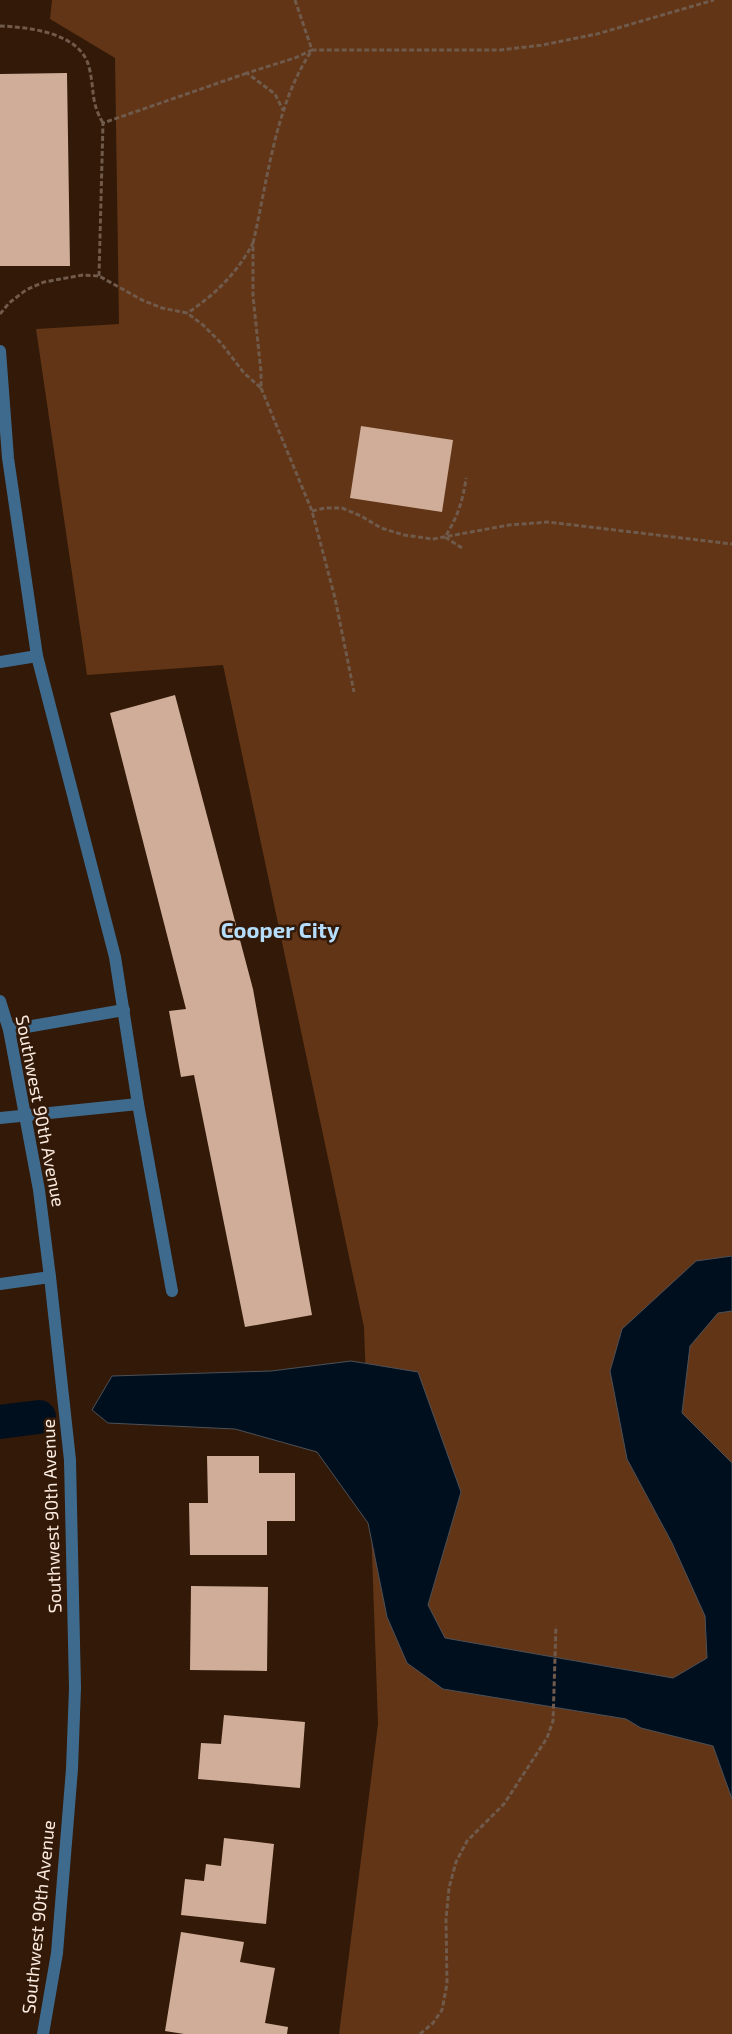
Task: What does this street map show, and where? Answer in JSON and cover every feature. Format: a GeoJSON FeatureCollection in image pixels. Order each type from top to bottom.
{"type":"FeatureCollection","features":[{"type":"Feature","properties":{"kind":"street"},"geometry":{"type":"LineString","coordinates":[[0,351],[8,458],[37,656],[115,957],[138,1104],[172,1291]]}},
{"type":"Feature","properties":{"kind":"street"},"geometry":{"type":"LineString","coordinates":[[0,662],[37,656]]}},
{"type":"Feature","properties":{"kind":"street","name":"Southwest 90th Avenue"},"geometry":{"type":"LineString","coordinates":[[0,1001],[9,1030],[38,1190],[50,1277],[70,1460],[75,1688],[72,1769],[57,1953],[43,2034]]}},
{"type":"Feature","properties":{"kind":"street"},"geometry":{"type":"LineString","coordinates":[[9,1030],[124,1010]]}},
{"type":"Feature","properties":{"kind":"street"},"geometry":{"type":"LineString","coordinates":[[0,1118],[138,1104]]}},
{"type":"Feature","properties":{"kind":"street"},"geometry":{"type":"LineString","coordinates":[[0,1284],[50,1277]]}},
{"type":"Feature","properties":{"kind":"path"},"geometry":{"type":"LineString","coordinates":[[295,0],[312,50]]}},
{"type":"Feature","properties":{"kind":"path"},"geometry":{"type":"LineString","coordinates":[[103,123],[295,58],[312,50],[500,50],[543,45],[597,34],[714,0]]}},
{"type":"Feature","properties":{"kind":"path"},"geometry":{"type":"LineString","coordinates":[[0,26],[26,27],[51,33],[82,52],[89,66],[95,108],[103,123],[99,276]]}},
{"type":"Feature","properties":{"kind":"path"},"geometry":{"type":"LineString","coordinates":[[312,50],[300,68],[283,110],[253,243],[252,279],[261,388],[312,511],[335,598],[354,692]]}},
{"type":"Feature","properties":{"kind":"path"},"geometry":{"type":"LineString","coordinates":[[248,73],[275,94],[283,110]]}},
{"type":"Feature","properties":{"kind":"path"},"geometry":{"type":"LineString","coordinates":[[186,313],[200,305],[228,278],[242,263],[253,243]]}},
{"type":"Feature","properties":{"kind":"path"},"geometry":{"type":"LineString","coordinates":[[0,314],[9,303],[26,290],[44,282],[82,275],[99,276],[142,300],[162,308],[186,313],[203,325],[244,373],[261,388]]}},
{"type":"Feature","properties":{"kind":"path"},"geometry":{"type":"LineString","coordinates":[[445,537],[454,522],[462,501],[466,478]]}},
{"type":"Feature","properties":{"kind":"path"},"geometry":{"type":"LineString","coordinates":[[312,511],[325,508],[342,508],[361,516],[381,528],[404,535],[433,539],[508,525],[548,522],[732,544]]}},
{"type":"Feature","properties":{"kind":"path"},"geometry":{"type":"LineString","coordinates":[[445,537],[462,548]]}},
{"type":"Feature","properties":{"kind":"path"},"geometry":{"type":"LineString","coordinates":[[420,2034],[433,2023],[442,2010],[447,1984],[446,1918],[449,1888],[456,1862],[467,1841],[504,1804],[521,1781],[547,1738],[553,1720],[556,1626]]}},
{"type":"Feature","properties":{"kind":"shaded area"},"geometry":{"type":"Polygon","coordinates":[[[52,0],[732,0],[732,2034],[339,2034],[378,1724],[364,1327],[223,665],[87,675],[36,329],[119,324],[115,58],[50,19],[52,0]]]}},
{"type":"Feature","properties":{"kind":"water"},"geometry":{"type":"Polygon","coordinates":[[[732,1256],[732,1311],[718,1313],[690,1346],[682,1413],[732,1463],[732,1799],[713,1746],[641,1728],[626,1719],[443,1689],[407,1663],[387,1617],[368,1523],[317,1452],[235,1429],[108,1423],[92,1410],[112,1376],[271,1371],[351,1361],[418,1372],[461,1492],[428,1605],[445,1638],[673,1678],[707,1658],[705,1616],[672,1543],[627,1459],[610,1371],[622,1329],[696,1261],[732,1256]]]}},
{"type":"Feature","properties":{"kind":"building"},"geometry":{"type":"Polygon","coordinates":[[[67,73],[70,266],[0,266],[0,74],[67,73]]]}},
{"type":"Feature","properties":{"kind":"building"},"geometry":{"type":"Polygon","coordinates":[[[361,426],[453,440],[442,512],[350,498],[361,426]]]}},
{"type":"Feature","properties":{"kind":"building"},"geometry":{"type":"Polygon","coordinates":[[[175,695],[253,989],[312,1315],[245,1327],[194,1075],[181,1077],[169,1011],[186,1009],[110,713],[175,695]]]}},
{"type":"Feature","properties":{"kind":"building"},"geometry":{"type":"Polygon","coordinates":[[[207,1456],[259,1456],[259,1473],[295,1473],[295,1521],[267,1521],[267,1555],[190,1555],[189,1503],[208,1503],[207,1456]]]}},
{"type":"Feature","properties":{"kind":"building"},"geometry":{"type":"Polygon","coordinates":[[[191,1586],[268,1587],[267,1671],[190,1670],[191,1586]]]}},
{"type":"Feature","properties":{"kind":"building"},"geometry":{"type":"Polygon","coordinates":[[[224,1715],[305,1722],[300,1788],[198,1779],[201,1743],[221,1744],[224,1715]]]}},
{"type":"Feature","properties":{"kind":"building"},"geometry":{"type":"Polygon","coordinates":[[[224,1838],[274,1844],[266,1924],[181,1915],[185,1879],[204,1881],[206,1864],[221,1866],[224,1838]]]}},
{"type":"Feature","properties":{"kind":"building"},"geometry":{"type":"Polygon","coordinates":[[[181,1932],[244,1942],[240,1962],[275,1968],[265,2023],[288,2027],[287,2034],[184,2034],[165,2031],[181,1932]]]}},
{"type":"Feature","properties":{"kind":"waterway"},"geometry":{"type":"LineString","coordinates":[[0,1422],[39,1417]]}},
{"type":"Feature","properties":{"kind":"district","name":"Cooper City"},"geometry":{"type":"Point","coordinates":[280,930]}}]}
